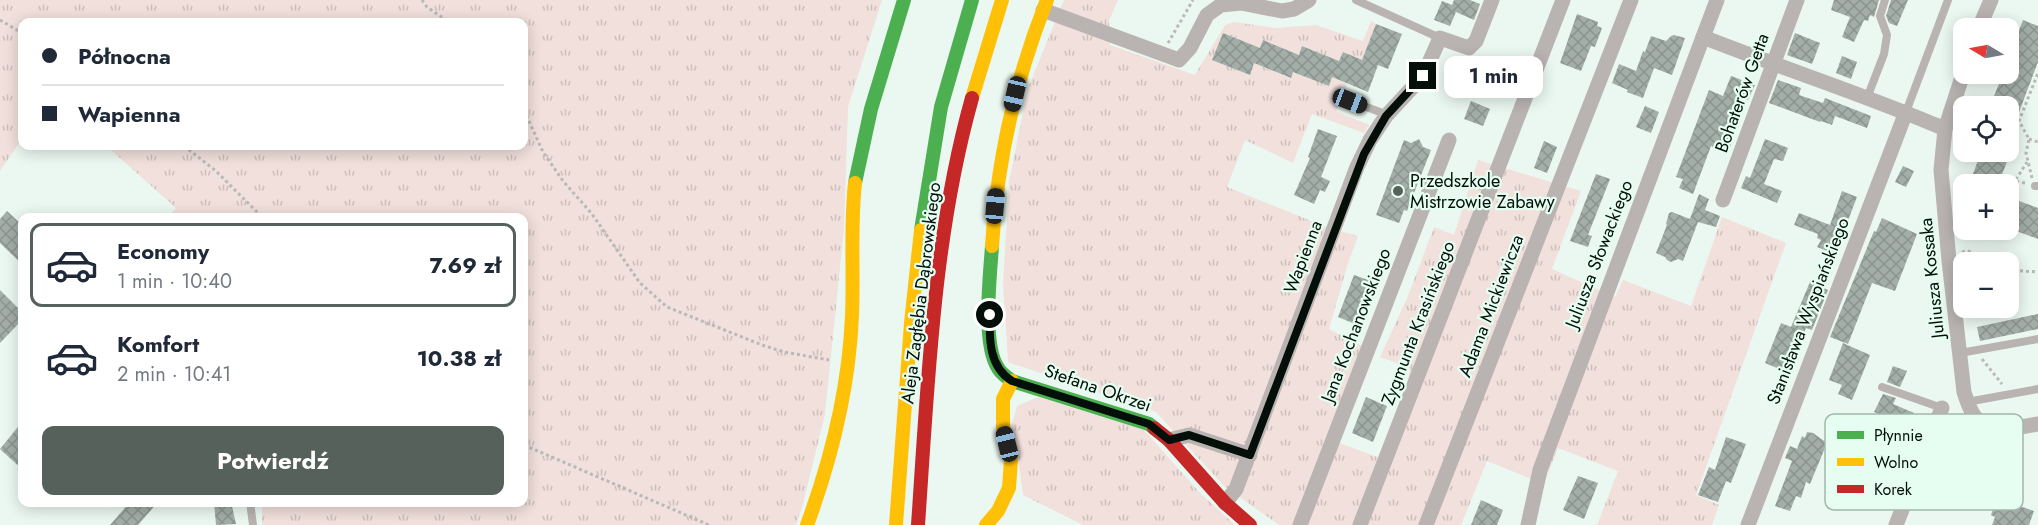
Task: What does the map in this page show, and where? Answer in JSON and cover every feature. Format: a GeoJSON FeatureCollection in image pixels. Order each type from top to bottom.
{"type":"FeatureCollection","features":[{"type":"Feature","properties":{"kind":"main road"},"geometry":{"type":"LineString","coordinates":[[807,525],[827,469],[846,387],[852,315],[851,229],[856,177],[873,100],[904,0]]}},
{"type":"Feature","properties":{"kind":"main road","name":"Aleja Zagłębia Dąbrowskiego"},"geometry":{"type":"LineString","coordinates":[[896,525],[908,352],[919,241],[932,152],[949,75],[972,0]]}},
{"type":"Feature","properties":{"kind":"main road","name":"Aleja Zagłębia Dąbrowskiego"},"geometry":{"type":"LineString","coordinates":[[918,525],[929,354],[951,186],[976,85],[1002,0]]}},
{"type":"Feature","properties":{"kind":"main road"},"geometry":{"type":"LineString","coordinates":[[986,525],[998,511],[1009,488],[1011,460],[1003,428],[1003,399],[1012,381],[1002,375],[996,365],[989,328],[991,244],[996,187],[1015,94],[1045,5]]}},
{"type":"Feature","properties":{"kind":"main road","name":"Stefana Okrzei"},"geometry":{"type":"LineString","coordinates":[[1012,381],[1149,424],[1169,440],[1225,503],[1250,525]]}},
{"type":"Feature","properties":{"kind":"street"},"geometry":{"type":"LineString","coordinates":[[1045,5],[1179,60],[1190,48],[1207,15],[1221,5],[1241,3],[1282,10],[1294,9],[1309,0]]}},
{"type":"Feature","properties":{"kind":"street"},"geometry":{"type":"LineString","coordinates":[[1440,39],[1469,48],[1476,41],[1492,0]]}},
{"type":"Feature","properties":{"kind":"street","name":"Zygmunta Krasińskiego"},"geometry":{"type":"LineString","coordinates":[[1360,525],[1563,0]]}},
{"type":"Feature","properties":{"kind":"street","name":"Adama Mickiewicza"},"geometry":{"type":"LineString","coordinates":[[1426,525],[1631,0]]}},
{"type":"Feature","properties":{"kind":"street","name":"Juliusza Słowackiego"},"geometry":{"type":"LineString","coordinates":[[1528,525],[1540,470],[1717,0]]}},
{"type":"Feature","properties":{"kind":"street","name":"Bohaterów Getta"},"geometry":{"type":"LineString","coordinates":[[1723,200],[1797,0]]}},
{"type":"Feature","properties":{"kind":"street"},"geometry":{"type":"LineString","coordinates":[[1983,18],[1991,0]]}},
{"type":"Feature","properties":{"kind":"street"},"geometry":{"type":"LineString","coordinates":[[1703,37],[1946,129]]}},
{"type":"Feature","properties":{"kind":"street","name":"Wapienna"},"geometry":{"type":"LineString","coordinates":[[1225,503],[1236,489],[1250,455],[1370,140],[1386,116],[1423,76],[1440,39]]}},
{"type":"Feature","properties":{"kind":"street","name":"Juliusza Kossaka"},"geometry":{"type":"LineString","coordinates":[[1960,84],[1946,129],[1941,170],[1960,353],[1967,402],[1972,414]]}},
{"type":"Feature","properties":{"kind":"street","name":"Stanisława Wyspiańskiego"},"geometry":{"type":"LineString","coordinates":[[1748,525],[1906,112]]}},
{"type":"Feature","properties":{"kind":"street","name":"Jana Kochanowskiego"},"geometry":{"type":"LineString","coordinates":[[1300,525],[1449,140]]}},
{"type":"Feature","properties":{"kind":"street"},"geometry":{"type":"LineString","coordinates":[[1940,414],[1942,408]]}},
{"type":"Feature","properties":{"kind":"street","name":"Juliusza Kossaka"},"geometry":{"type":"LineString","coordinates":[[2023,427],[2038,424]]}},
{"type":"Feature","properties":{"kind":"street"},"geometry":{"type":"LineString","coordinates":[[1169,440],[1189,435],[1250,455]]}},
{"type":"Feature","properties":{"kind":"street"},"geometry":{"type":"LineString","coordinates":[[1896,525],[1902,510]]}},
{"type":"Feature","properties":{"kind":"lane"},"geometry":{"type":"LineString","coordinates":[[1356,0],[1440,39]]}},
{"type":"Feature","properties":{"kind":"lane"},"geometry":{"type":"LineString","coordinates":[[1867,98],[1884,54],[1887,35],[1880,16],[1885,0]]}},
{"type":"Feature","properties":{"kind":"lane"},"geometry":{"type":"LineString","coordinates":[[1906,112],[1948,0]]}},
{"type":"Feature","properties":{"kind":"lane"},"geometry":{"type":"LineString","coordinates":[[1350,101],[1386,116]]}},
{"type":"Feature","properties":{"kind":"lane"},"geometry":{"type":"LineString","coordinates":[[1960,353],[2038,339]]}},
{"type":"Feature","properties":{"kind":"lane"},"geometry":{"type":"LineString","coordinates":[[1882,387],[1942,408]]}},
{"type":"Feature","properties":{"kind":"lane"},"geometry":{"type":"LineString","coordinates":[[1967,402],[2038,389]]}},
{"type":"Feature","properties":{"kind":"lane"},"geometry":{"type":"LineString","coordinates":[[250,507],[252,525]]}},
{"type":"Feature","properties":{"kind":"path"},"geometry":{"type":"LineString","coordinates":[[422,0],[427,7],[443,18]]}},
{"type":"Feature","properties":{"kind":"path"},"geometry":{"type":"LineString","coordinates":[[1165,47],[1193,0]]}},
{"type":"Feature","properties":{"kind":"path"},"geometry":{"type":"LineString","coordinates":[[0,20],[18,31]]}},
{"type":"Feature","properties":{"kind":"path"},"geometry":{"type":"LineString","coordinates":[[2036,184],[2027,162],[2029,139],[2019,121],[2038,73]]}},
{"type":"Feature","properties":{"kind":"path"},"geometry":{"type":"LineString","coordinates":[[528,119],[543,152],[563,181],[592,214],[640,283],[667,307],[762,345],[784,352],[829,360]]}},
{"type":"Feature","properties":{"kind":"path"},"geometry":{"type":"LineString","coordinates":[[2029,139],[2038,142]]}},
{"type":"Feature","properties":{"kind":"path"},"geometry":{"type":"LineString","coordinates":[[189,150],[216,171],[258,213]]}},
{"type":"Feature","properties":{"kind":"path"},"geometry":{"type":"LineString","coordinates":[[2020,182],[2015,181],[2027,162]]}},
{"type":"Feature","properties":{"kind":"path"},"geometry":{"type":"LineString","coordinates":[[1960,252],[1970,252]]}},
{"type":"Feature","properties":{"kind":"path"},"geometry":{"type":"LineString","coordinates":[[2019,271],[2038,272]]}},
{"type":"Feature","properties":{"kind":"path"},"geometry":{"type":"LineString","coordinates":[[528,447],[710,525]]}},
{"type":"Feature","properties":{"kind":"green space"},"geometry":{"type":"Polygon","coordinates":[[[0,0],[882,0],[848,107],[844,229],[825,414],[796,525],[262,525],[262,507],[528,507],[528,213],[172,213],[176,208],[110,150],[528,150],[528,18],[18,18],[18,145],[0,171],[0,0]]]}},
{"type":"Feature","properties":{"kind":"green space"},"geometry":{"type":"Polygon","coordinates":[[[1064,0],[1118,0],[1109,21],[1110,45],[1195,75],[1225,25],[1234,22],[1275,28],[1316,25],[1363,41],[1371,21],[1376,24],[1362,60],[1339,61],[1303,46],[1299,55],[1263,40],[1260,48],[1223,33],[1212,59],[1249,75],[1254,63],[1290,78],[1293,72],[1329,86],[1332,77],[1347,84],[1336,111],[1369,125],[1364,133],[1312,114],[1293,163],[1245,140],[1227,187],[1326,227],[1358,236],[1329,329],[1370,350],[1337,442],[1380,458],[1405,396],[1410,368],[1380,357],[1408,296],[1434,227],[1454,235],[1478,160],[1581,191],[1552,269],[1615,297],[1623,280],[1691,306],[1722,217],[1786,243],[1696,495],[1719,505],[1712,525],[1597,525],[1618,471],[1558,448],[1544,484],[1487,461],[1461,525],[1279,525],[1224,486],[1156,412],[1008,362],[1003,285],[1009,182],[1028,88],[1064,0]]]}},
{"type":"Feature","properties":{"kind":"green space"},"geometry":{"type":"Polygon","coordinates":[[[1038,397],[1144,430],[1200,493],[1235,525],[1083,525],[1023,495],[1012,425],[1017,406],[1038,397]]]}},
{"type":"Feature","properties":{"kind":"building"},"geometry":{"type":"Polygon","coordinates":[[[1454,0],[1470,0],[1480,4],[1474,20],[1456,12],[1450,26],[1434,20],[1442,1],[1452,5],[1454,0]]]}},
{"type":"Feature","properties":{"kind":"building"},"geometry":{"type":"Polygon","coordinates":[[[1834,0],[1879,0],[1874,17],[1870,15],[1868,21],[1864,20],[1854,42],[1842,37],[1850,17],[1831,10],[1834,0]]]}},
{"type":"Feature","properties":{"kind":"building"},"geometry":{"type":"Polygon","coordinates":[[[1891,0],[1908,0],[1897,26],[1889,23],[1886,16],[1891,0]]]}},
{"type":"Feature","properties":{"kind":"building"},"geometry":{"type":"Polygon","coordinates":[[[1577,14],[1598,22],[1597,26],[1602,28],[1595,47],[1591,46],[1581,71],[1560,63],[1577,14]]]}},
{"type":"Feature","properties":{"kind":"building"},"geometry":{"type":"Polygon","coordinates":[[[2023,20],[2038,26],[2038,62],[2019,112],[2019,96],[1994,96],[1999,84],[2019,84],[2019,30],[2023,20]]]}},
{"type":"Feature","properties":{"kind":"building"},"geometry":{"type":"Polygon","coordinates":[[[1376,24],[1402,34],[1388,69],[1378,65],[1368,92],[1332,77],[1329,86],[1293,72],[1291,78],[1254,63],[1250,75],[1212,60],[1223,33],[1260,48],[1263,40],[1299,55],[1302,46],[1339,61],[1343,52],[1362,60],[1376,24]]]}},
{"type":"Feature","properties":{"kind":"building"},"geometry":{"type":"Polygon","coordinates":[[[1795,33],[1820,43],[1812,64],[1787,55],[1795,33]]]}},
{"type":"Feature","properties":{"kind":"building"},"geometry":{"type":"Polygon","coordinates":[[[1674,35],[1685,38],[1672,75],[1654,68],[1643,98],[1612,83],[1619,64],[1636,71],[1651,36],[1666,41],[1674,35]]]}},
{"type":"Feature","properties":{"kind":"building"},"geometry":{"type":"Polygon","coordinates":[[[1842,56],[1857,62],[1851,79],[1836,73],[1842,56]]]}},
{"type":"Feature","properties":{"kind":"building"},"geometry":{"type":"Polygon","coordinates":[[[1731,76],[1755,85],[1748,100],[1739,96],[1724,134],[1730,136],[1728,140],[1732,142],[1728,153],[1711,146],[1693,194],[1679,188],[1683,179],[1676,177],[1709,90],[1723,96],[1731,76]]]}},
{"type":"Feature","properties":{"kind":"building"},"geometry":{"type":"Polygon","coordinates":[[[1778,80],[1801,88],[1799,95],[1823,103],[1825,98],[1871,116],[1867,128],[1835,116],[1832,125],[1820,122],[1769,103],[1778,80]]]}},
{"type":"Feature","properties":{"kind":"building"},"geometry":{"type":"Polygon","coordinates":[[[1471,101],[1490,109],[1483,126],[1464,119],[1471,101]]]}},
{"type":"Feature","properties":{"kind":"building"},"geometry":{"type":"Polygon","coordinates":[[[1645,106],[1659,112],[1651,133],[1636,127],[1645,106]]]}},
{"type":"Feature","properties":{"kind":"building"},"geometry":{"type":"Polygon","coordinates":[[[1318,129],[1337,136],[1321,177],[1330,181],[1325,192],[1320,190],[1314,204],[1294,195],[1310,158],[1308,157],[1318,129]]]}},
{"type":"Feature","properties":{"kind":"building"},"geometry":{"type":"Polygon","coordinates":[[[1419,139],[1423,147],[1431,150],[1407,211],[1404,210],[1399,223],[1376,215],[1404,140],[1411,143],[1419,139]]]}},
{"type":"Feature","properties":{"kind":"building"},"geometry":{"type":"Polygon","coordinates":[[[1765,139],[1788,148],[1783,161],[1774,159],[1764,184],[1782,191],[1777,203],[1741,188],[1746,176],[1750,178],[1765,139]]]}},
{"type":"Feature","properties":{"kind":"building"},"geometry":{"type":"Polygon","coordinates":[[[1544,141],[1557,147],[1547,173],[1534,168],[1544,141]]]}},
{"type":"Feature","properties":{"kind":"building"},"geometry":{"type":"Polygon","coordinates":[[[1977,162],[2007,162],[2002,174],[1973,174],[1977,162]]]}},
{"type":"Feature","properties":{"kind":"building"},"geometry":{"type":"Polygon","coordinates":[[[1903,166],[1914,171],[1906,187],[1895,182],[1903,166]]]}},
{"type":"Feature","properties":{"kind":"building"},"geometry":{"type":"Polygon","coordinates":[[[1596,174],[1610,179],[1588,235],[1592,236],[1588,247],[1570,241],[1596,174]]]}},
{"type":"Feature","properties":{"kind":"building"},"geometry":{"type":"Polygon","coordinates":[[[1842,191],[1857,197],[1835,254],[1817,247],[1821,240],[1817,238],[1818,234],[1794,225],[1799,213],[1830,225],[1842,191]]]}},
{"type":"Feature","properties":{"kind":"building"},"geometry":{"type":"Polygon","coordinates":[[[1699,194],[1709,199],[1705,210],[1720,216],[1716,227],[1698,222],[1683,261],[1678,259],[1671,262],[1656,253],[1667,225],[1669,213],[1690,219],[1699,194]]]}},
{"type":"Feature","properties":{"kind":"building"},"geometry":{"type":"Polygon","coordinates":[[[2019,201],[2038,208],[2038,239],[2019,232],[2019,201]]]}},
{"type":"Feature","properties":{"kind":"building"},"geometry":{"type":"Polygon","coordinates":[[[7,211],[18,221],[18,260],[0,243],[0,219],[7,211]]]}},
{"type":"Feature","properties":{"kind":"building"},"geometry":{"type":"Polygon","coordinates":[[[1882,218],[1917,234],[1895,291],[1872,283],[1848,344],[1830,337],[1874,231],[1876,232],[1882,218]]]}},
{"type":"Feature","properties":{"kind":"building"},"geometry":{"type":"Polygon","coordinates":[[[1354,275],[1371,281],[1355,324],[1338,317],[1354,275]]]}},
{"type":"Feature","properties":{"kind":"building"},"geometry":{"type":"Polygon","coordinates":[[[1810,282],[1828,290],[1812,330],[1806,328],[1789,373],[1765,363],[1781,323],[1791,327],[1810,282]]]}},
{"type":"Feature","properties":{"kind":"building"},"geometry":{"type":"Polygon","coordinates":[[[0,290],[18,308],[18,324],[0,343],[0,290]]]}},
{"type":"Feature","properties":{"kind":"building"},"geometry":{"type":"Polygon","coordinates":[[[2038,314],[2038,329],[1980,341],[1977,327],[2038,314]]]}},
{"type":"Feature","properties":{"kind":"building"},"geometry":{"type":"Polygon","coordinates":[[[1843,343],[1870,355],[1852,400],[1838,394],[1842,385],[1829,380],[1843,343]]]}},
{"type":"Feature","properties":{"kind":"building"},"geometry":{"type":"Polygon","coordinates":[[[1893,366],[1907,371],[1900,387],[1887,382],[1893,366]]]}},
{"type":"Feature","properties":{"kind":"building"},"geometry":{"type":"Polygon","coordinates":[[[1883,394],[1896,398],[1893,404],[1914,413],[1879,414],[1874,412],[1883,394]]]}},
{"type":"Feature","properties":{"kind":"building"},"geometry":{"type":"Polygon","coordinates":[[[1366,397],[1387,406],[1373,442],[1352,433],[1366,397]]]}},
{"type":"Feature","properties":{"kind":"building"},"geometry":{"type":"Polygon","coordinates":[[[18,427],[18,465],[0,449],[18,427]]]}},
{"type":"Feature","properties":{"kind":"building"},"geometry":{"type":"Polygon","coordinates":[[[1807,432],[1813,433],[1825,442],[1825,448],[1810,484],[1806,482],[1801,498],[1796,496],[1790,511],[1775,506],[1792,461],[1785,458],[1790,446],[1797,449],[1802,436],[1805,438],[1807,432]]]}},
{"type":"Feature","properties":{"kind":"building"},"geometry":{"type":"Polygon","coordinates":[[[1726,437],[1746,444],[1731,483],[1726,481],[1718,502],[1698,495],[1709,467],[1715,470],[1726,437]]]}},
{"type":"Feature","properties":{"kind":"building"},"geometry":{"type":"Polygon","coordinates":[[[1578,476],[1598,483],[1584,519],[1563,510],[1578,476]]]}},
{"type":"Feature","properties":{"kind":"building"},"geometry":{"type":"Polygon","coordinates":[[[1481,500],[1503,510],[1497,525],[1471,525],[1481,500]]]}},
{"type":"Feature","properties":{"kind":"building"},"geometry":{"type":"Polygon","coordinates":[[[126,507],[154,507],[138,525],[110,525],[126,507]]]}},
{"type":"Feature","properties":{"kind":"building"},"geometry":{"type":"Polygon","coordinates":[[[214,507],[232,507],[236,524],[216,525],[214,507]]]}},
{"type":"Feature","properties":{"kind":"building"},"geometry":{"type":"Polygon","coordinates":[[[2023,507],[2034,511],[2029,525],[1992,525],[1995,517],[1991,515],[1993,510],[2023,510],[2023,507]]]}},
{"type":"Feature","properties":{"kind":"traffic: fast"},"geometry":{"type":"LineString","coordinates":[[855,183],[871,109],[904,0]]}},
{"type":"Feature","properties":{"kind":"traffic: fast"},"geometry":{"type":"LineString","coordinates":[[921,230],[941,107],[972,0]]}},
{"type":"Feature","properties":{"kind":"traffic: fast"},"geometry":{"type":"LineString","coordinates":[[992,246],[989,291],[990,343],[993,357],[1001,372],[1012,381],[1149,424],[1154,428]]}},
{"type":"Feature","properties":{"kind":"traffic: slow"},"geometry":{"type":"LineString","coordinates":[[972,98],[1002,0]]}},
{"type":"Feature","properties":{"kind":"traffic: slow"},"geometry":{"type":"LineString","coordinates":[[992,246],[998,183],[1009,121],[1026,60],[1047,0]]}},
{"type":"Feature","properties":{"kind":"traffic: slow"},"geometry":{"type":"LineString","coordinates":[[807,525],[838,422],[847,369],[852,316],[855,183]]}},
{"type":"Feature","properties":{"kind":"traffic: slow"},"geometry":{"type":"LineString","coordinates":[[896,525],[911,323],[921,230]]}},
{"type":"Feature","properties":{"kind":"traffic: slow"},"geometry":{"type":"LineString","coordinates":[[986,525],[998,511],[1009,488],[1011,460],[1003,427],[1003,399],[1012,381]]}},
{"type":"Feature","properties":{"kind":"traffic: jam"},"geometry":{"type":"LineString","coordinates":[[918,525],[929,364],[940,256],[959,150],[972,98]]}},
{"type":"Feature","properties":{"kind":"traffic: jam"},"geometry":{"type":"LineString","coordinates":[[1154,428],[1169,440],[1225,503],[1250,525]]}},
{"type":"Feature","properties":{"kind":"place","name":"Przedszkole Mistrzowie Zabawy"},"geometry":{"type":"Point","coordinates":[1398,191]}},
{"type":"Feature","properties":{"kind":"route"},"geometry":{"type":"LineString","coordinates":[[990,315],[989,328],[996,365],[1002,375],[1012,381],[1149,424],[1169,440],[1189,435],[1250,455],[1370,140],[1386,116],[1423,76]]}}]}
